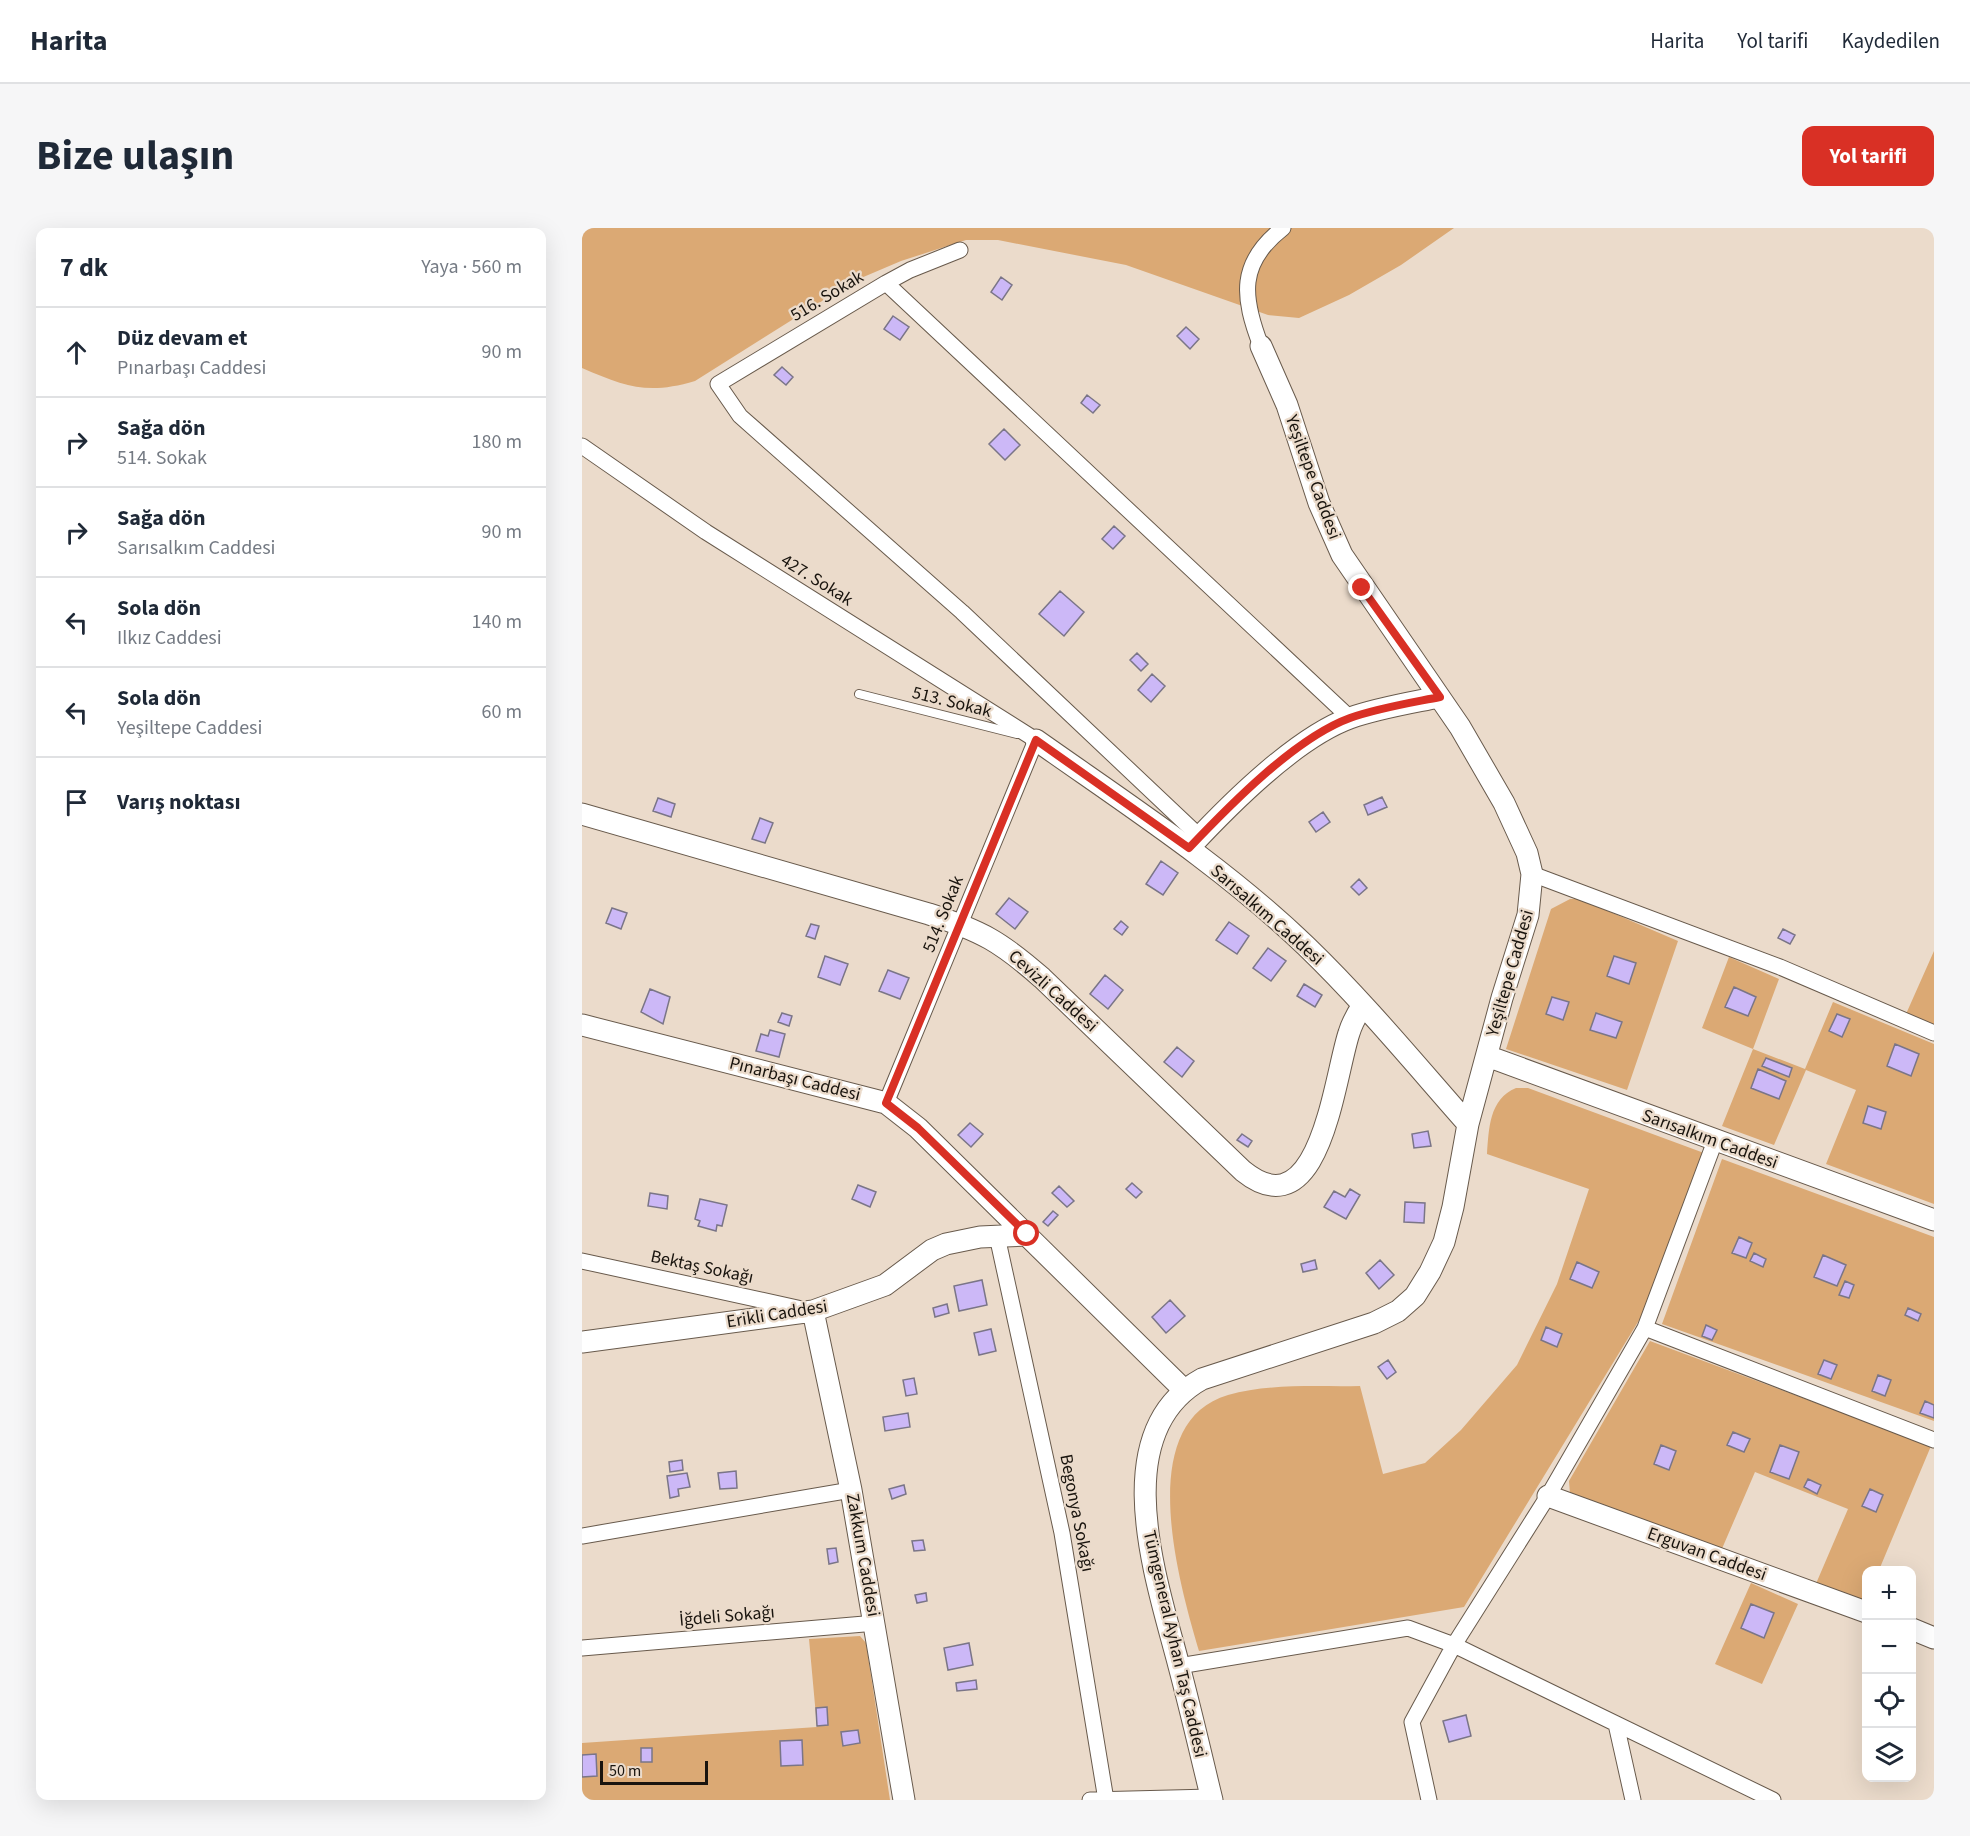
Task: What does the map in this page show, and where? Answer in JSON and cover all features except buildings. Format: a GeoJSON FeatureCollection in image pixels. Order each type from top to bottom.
{"type":"FeatureCollection","features":[{"type":"Feature","properties":{"kind":"street"},"geometry":{"type":"LineString","coordinates":[[1261,346],[1248,305],[1248,275],[1262,247],[1283,228]]}},
{"type":"Feature","properties":{"kind":"street","name":"516. Sokak"},"geometry":{"type":"LineString","coordinates":[[960,250],[910,270],[886,283],[718,384],[740,416],[962,612],[1195,842]]}},
{"type":"Feature","properties":{"kind":"street"},"geometry":{"type":"LineString","coordinates":[[886,283],[1350,718]]}},
{"type":"Feature","properties":{"kind":"street","name":"Yeşiltepe Caddesi"},"geometry":{"type":"LineString","coordinates":[[1183,1389],[1222,1371],[1338,1337],[1374,1323],[1398,1311],[1415,1296],[1430,1272],[1444,1242],[1453,1207],[1468,1124],[1502,998],[1528,915],[1532,874],[1527,853],[1504,803],[1460,727],[1342,555],[1319,503],[1287,405],[1261,346]]}},
{"type":"Feature","properties":{"kind":"street","name":"427. Sokak"},"geometry":{"type":"LineString","coordinates":[[582,446],[706,532],[1036,740]]}},
{"type":"Feature","properties":{"kind":"street"},"geometry":{"type":"LineString","coordinates":[[1195,842],[1240,795],[1281,762],[1333,726],[1350,718],[1440,697]]}},
{"type":"Feature","properties":{"kind":"street","name":"Sarısalkım Caddesi"},"geometry":{"type":"LineString","coordinates":[[1036,740],[1195,842],[1363,1005],[1468,1124]]}},
{"type":"Feature","properties":{"kind":"street","name":"514. Sokak"},"geometry":{"type":"LineString","coordinates":[[886,1103],[1036,740]]}},
{"type":"Feature","properties":{"kind":"street","name":"Cevizli Caddesi"},"geometry":{"type":"LineString","coordinates":[[582,814],[960,924],[983,933],[1015,954],[1243,1171],[1262,1184],[1286,1185],[1303,1173],[1311,1162],[1327,1116],[1348,1035],[1363,1005]]}},
{"type":"Feature","properties":{"kind":"street"},"geometry":{"type":"LineString","coordinates":[[1532,874],[1780,967],[1934,1033]]}},
{"type":"Feature","properties":{"kind":"street","name":"Pınarbaşı Caddesi"},"geometry":{"type":"LineString","coordinates":[[582,1026],[886,1103],[918,1128],[1183,1389]]}},
{"type":"Feature","properties":{"kind":"street","name":"Sarısalkım Caddesi"},"geometry":{"type":"LineString","coordinates":[[1487,1056],[1934,1220]]}},
{"type":"Feature","properties":{"kind":"street"},"geometry":{"type":"LineString","coordinates":[[1429,1800],[1412,1722],[1454,1644],[1548,1496],[1645,1328],[1715,1141]]}},
{"type":"Feature","properties":{"kind":"street","name":"Erikli Caddesi"},"geometry":{"type":"LineString","coordinates":[[582,1342],[813,1311],[885,1285],[932,1250],[946,1244],[980,1236],[1027,1234]]}},
{"type":"Feature","properties":{"kind":"street","name":"Begonya Sokağı"},"geometry":{"type":"LineString","coordinates":[[997,1236],[1062,1533],[1100,1800]]}},
{"type":"Feature","properties":{"kind":"street","name":"Bektaş Sokağı"},"geometry":{"type":"LineString","coordinates":[[582,1261],[813,1311]]}},
{"type":"Feature","properties":{"kind":"street","name":"Zakkum Caddesi"},"geometry":{"type":"LineString","coordinates":[[813,1311],[851,1490],[876,1623],[904,1800]]}},
{"type":"Feature","properties":{"kind":"street"},"geometry":{"type":"LineString","coordinates":[[1645,1328],[1934,1440]]}},
{"type":"Feature","properties":{"kind":"street","name":"Tümgeneral Ayhan Taş Caddesi"},"geometry":{"type":"LineString","coordinates":[[1183,1389],[1171,1403],[1154,1438],[1145,1494],[1151,1555],[1211,1798]]}},
{"type":"Feature","properties":{"kind":"street"},"geometry":{"type":"LineString","coordinates":[[582,1536],[851,1490]]}},
{"type":"Feature","properties":{"kind":"street","name":"Erguvan Caddesi"},"geometry":{"type":"LineString","coordinates":[[1548,1496],[1862,1611]]}},
{"type":"Feature","properties":{"kind":"street","name":"İğdeli Sokağı"},"geometry":{"type":"LineString","coordinates":[[582,1647],[876,1623]]}},
{"type":"Feature","properties":{"kind":"street"},"geometry":{"type":"LineString","coordinates":[[1179,1666],[1408,1628],[1454,1644],[1773,1800]]}},
{"type":"Feature","properties":{"kind":"street"},"geometry":{"type":"LineString","coordinates":[[1916,1631],[1934,1638]]}},
{"type":"Feature","properties":{"kind":"street"},"geometry":{"type":"LineString","coordinates":[[1616,1724],[1633,1800]]}},
{"type":"Feature","properties":{"kind":"street"},"geometry":{"type":"LineString","coordinates":[[1100,1800],[1211,1798]]}},
{"type":"Feature","properties":{"kind":"lane","name":"513. Sokak"},"geometry":{"type":"LineString","coordinates":[[859,694],[1036,740]]}},
{"type":"Feature","properties":{"kind":"shaded area"},"geometry":{"type":"Polygon","coordinates":[[[582,228],[1454,228],[1401,265],[1349,295],[1299,318],[1268,315],[1126,265],[998,240],[966,240],[901,261],[854,281],[695,381],[664,388],[650,388],[625,384],[582,368],[582,228]]]}},
{"type":"Feature","properties":{"kind":"shaded area"},"geometry":{"type":"Polygon","coordinates":[[[1570,899],[1580,899],[1678,941],[1627,1090],[1506,1049],[1551,909],[1570,899]]]}},
{"type":"Feature","properties":{"kind":"shaded area"},"geometry":{"type":"Polygon","coordinates":[[[1934,951],[1934,1026],[1906,1014],[1934,951]]]}},
{"type":"Feature","properties":{"kind":"shaded area"},"geometry":{"type":"Polygon","coordinates":[[[1729,957],[1779,979],[1753,1049],[1702,1028],[1729,957]]]}},
{"type":"Feature","properties":{"kind":"shaded area"},"geometry":{"type":"Polygon","coordinates":[[[1833,1002],[1934,1044],[1934,1204],[1826,1164],[1856,1090],[1806,1070],[1774,1145],[1722,1126],[1753,1049],[1805,1069],[1833,1002]]]}},
{"type":"Feature","properties":{"kind":"shaded area"},"geometry":{"type":"Polygon","coordinates":[[[1516,1088],[1528,1088],[1704,1153],[1641,1317],[1464,1607],[1199,1651],[1182,1588],[1170,1509],[1172,1471],[1180,1438],[1198,1411],[1228,1395],[1244,1391],[1293,1386],[1360,1386],[1383,1474],[1425,1463],[1461,1430],[1517,1365],[1557,1284],[1589,1189],[1487,1154],[1490,1125],[1495,1107],[1500,1099],[1516,1088]]]}},
{"type":"Feature","properties":{"kind":"shaded area"},"geometry":{"type":"Polygon","coordinates":[[[1722,1159],[1934,1237],[1934,1421],[1662,1324],[1722,1159]]]}},
{"type":"Feature","properties":{"kind":"shaded area"},"geometry":{"type":"Polygon","coordinates":[[[1650,1341],[1931,1446],[1881,1566],[1862,1566],[1862,1600],[1815,1586],[1848,1509],[1755,1472],[1721,1551],[1570,1494],[1569,1481],[1650,1341]]]}},
{"type":"Feature","properties":{"kind":"shaded area"},"geometry":{"type":"Polygon","coordinates":[[[1751,1583],[1798,1604],[1762,1684],[1715,1664],[1751,1583]]]}},
{"type":"Feature","properties":{"kind":"shaded area"},"geometry":{"type":"Polygon","coordinates":[[[860,1636],[866,1643],[890,1800],[582,1800],[582,1743],[817,1727],[809,1639],[860,1636]]]}},
{"type":"Feature","properties":{"kind":"route"},"geometry":{"type":"LineString","coordinates":[[1027,1234],[918,1128],[886,1103],[1036,740],[1189,848],[1240,795],[1316,736],[1350,718],[1440,697],[1362,588]]}}]}
